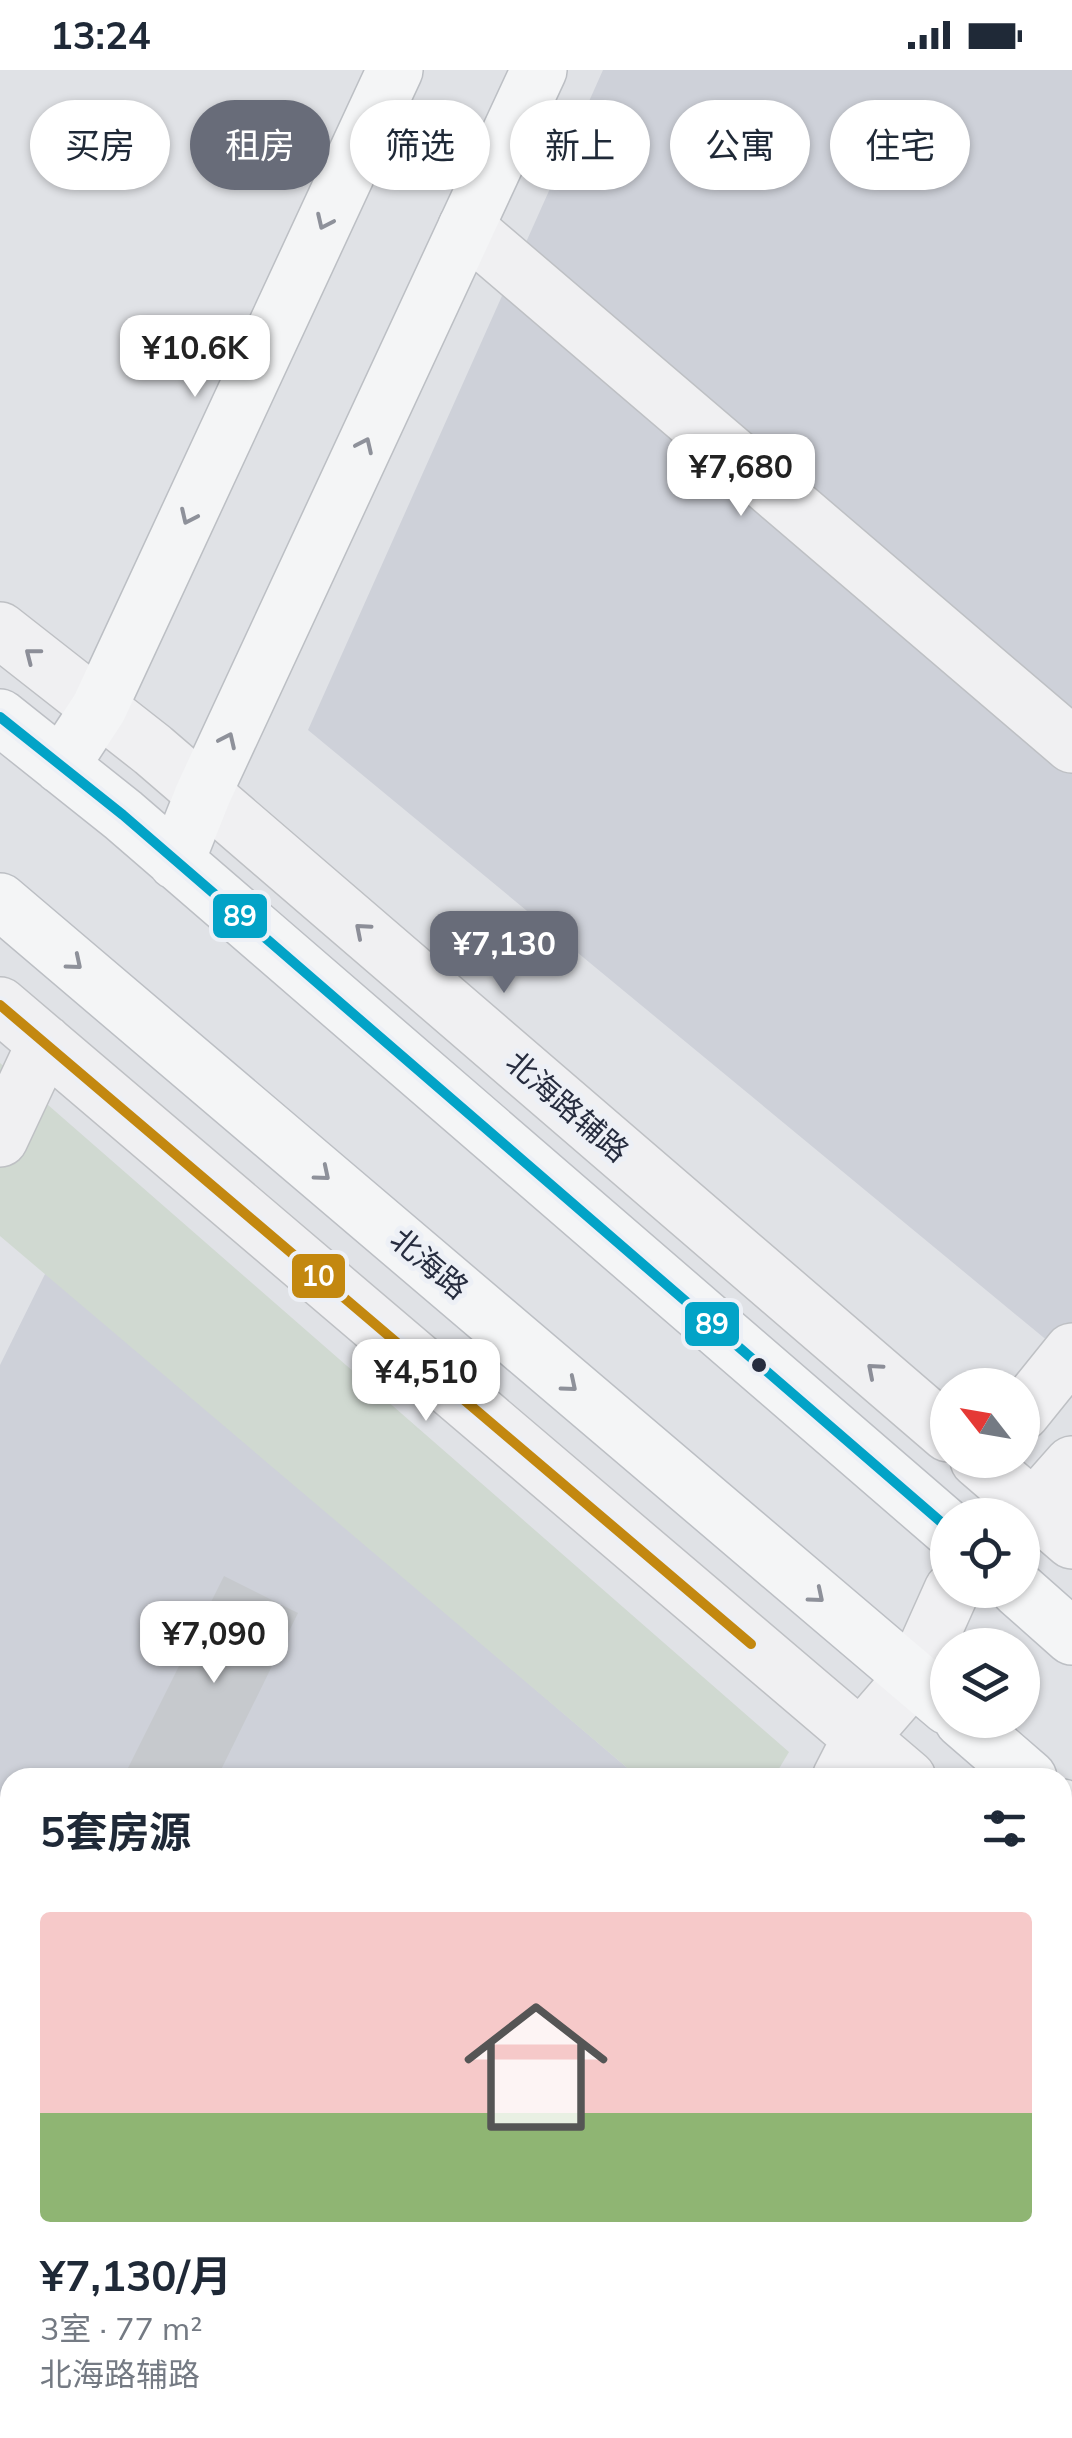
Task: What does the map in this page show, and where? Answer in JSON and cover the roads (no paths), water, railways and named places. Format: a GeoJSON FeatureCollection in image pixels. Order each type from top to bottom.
{"type":"FeatureCollection","features":[{"type":"Feature","properties":{"kind":"main road"},"geometry":{"type":"LineString","coordinates":[[61,766],[99,708],[395,70]]}},
{"type":"Feature","properties":{"kind":"main road"},"geometry":{"type":"LineString","coordinates":[[176,862],[203,794],[538,70]]}},
{"type":"Feature","properties":{"kind":"main road"},"geometry":{"type":"LineString","coordinates":[[0,717],[176,862],[930,1512]]}},
{"type":"Feature","properties":{"kind":"main road","name":"北海路"},"geometry":{"type":"LineString","coordinates":[[0,901],[930,1692]]}},
{"type":"Feature","properties":{"kind":"main road"},"geometry":{"type":"LineString","coordinates":[[1039,1608],[1072,1637]]}},
{"type":"Feature","properties":{"kind":"main road"},"geometry":{"type":"LineString","coordinates":[[982,1738],[1017,1768]]}},
{"type":"Feature","properties":{"kind":"street"},"geometry":{"type":"LineString","coordinates":[[466,227],[1072,746]]}},
{"type":"Feature","properties":{"kind":"street","name":"北海路辅路"},"geometry":{"type":"LineString","coordinates":[[0,630],[203,794],[998,1482]]}},
{"type":"Feature","properties":{"kind":"street"},"geometry":{"type":"LineString","coordinates":[[0,1005],[850,1757],[880,1768]]}},
{"type":"Feature","properties":{"kind":"street"},"geometry":{"type":"LineString","coordinates":[[0,1139],[45,1043]]}},
{"type":"Feature","properties":{"kind":"street"},"geometry":{"type":"LineString","coordinates":[[1040,1391],[1072,1351]]}},
{"type":"Feature","properties":{"kind":"street"},"geometry":{"type":"LineString","coordinates":[[998,1482],[1072,1464]]}},
{"type":"Feature","properties":{"kind":"street"},"geometry":{"type":"LineString","coordinates":[[850,1757],[930,1692]]}}]}
